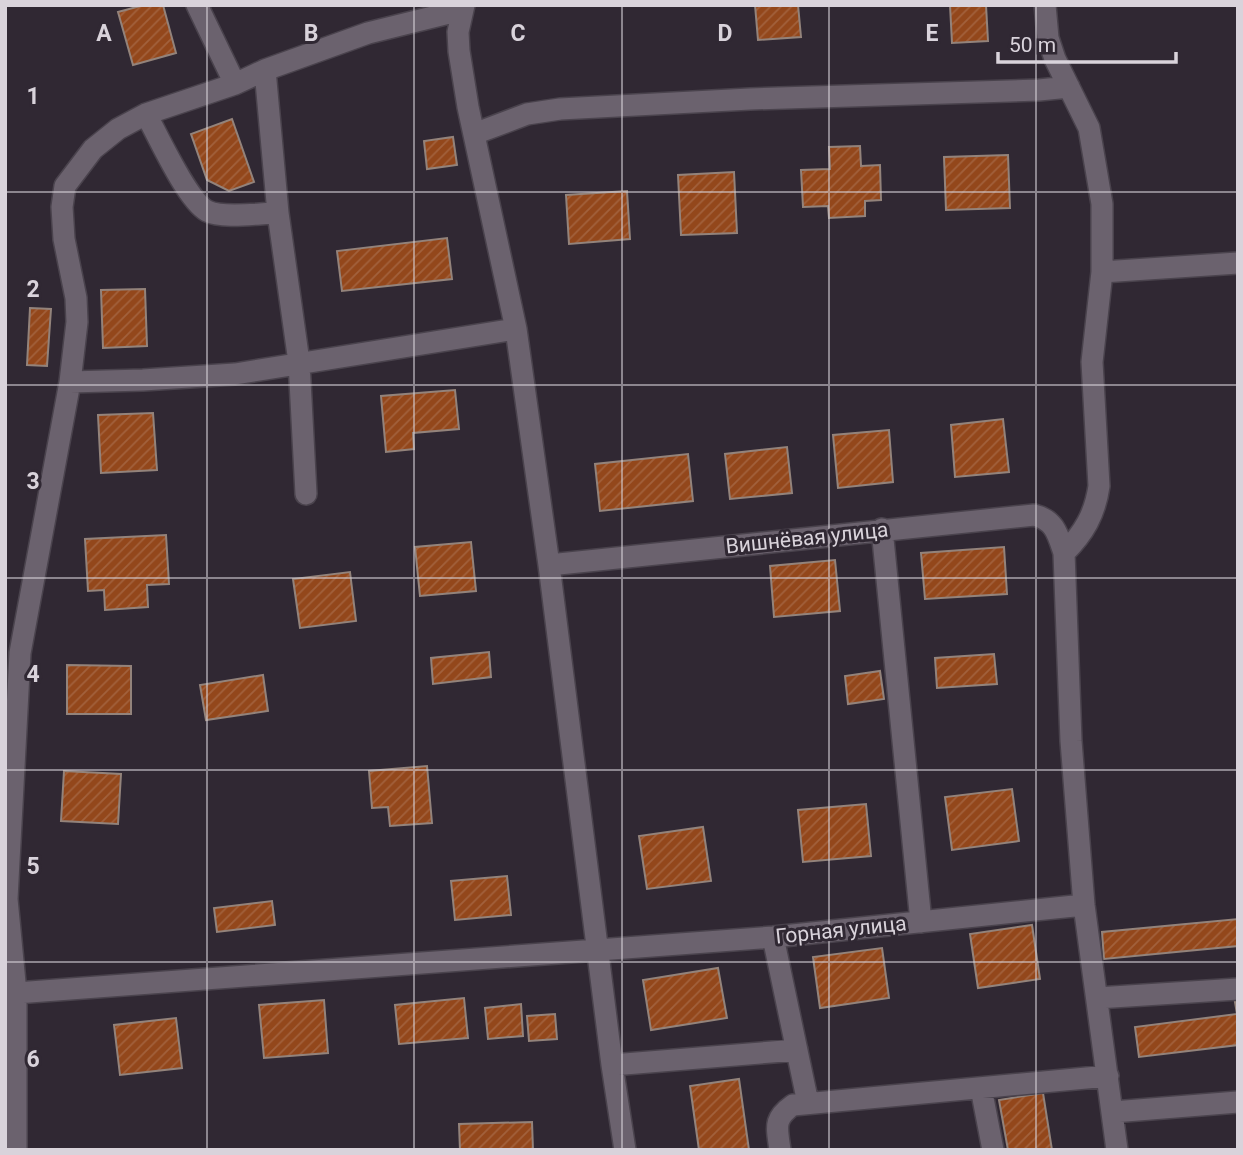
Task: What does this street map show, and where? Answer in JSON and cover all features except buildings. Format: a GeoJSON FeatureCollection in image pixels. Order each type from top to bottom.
{"type":"FeatureCollection","features":[{"type":"Feature","properties":{"kind":"street"},"geometry":{"type":"LineString","coordinates":[[197,5],[235,84]]}},
{"type":"Feature","properties":{"kind":"street"},"geometry":{"type":"LineString","coordinates":[[1045,5],[1048,38],[1055,59],[1090,128],[1097,162],[1103,227],[1102,272],[1091,362],[1099,486],[1096,505],[1079,538],[1064,553],[1071,741],[1084,905],[1116,1150]]}},
{"type":"Feature","properties":{"kind":"street"},"geometry":{"type":"LineString","coordinates":[[16,1150],[16,993],[7,900],[20,653],[70,382],[77,322],[76,298],[64,239],[62,207],[65,186],[93,149],[118,129],[146,114],[235,84],[265,70],[368,33],[462,8],[458,51],[516,329],[625,1150]]}},
{"type":"Feature","properties":{"kind":"street"},"geometry":{"type":"LineString","coordinates":[[265,70],[278,213],[299,362],[306,494]]}},
{"type":"Feature","properties":{"kind":"street"},"geometry":{"type":"LineString","coordinates":[[474,134],[527,114],[560,110],[1069,87]]}},
{"type":"Feature","properties":{"kind":"street"},"geometry":{"type":"LineString","coordinates":[[146,114],[194,200],[208,211],[222,214],[278,213]]}},
{"type":"Feature","properties":{"kind":"street"},"geometry":{"type":"LineString","coordinates":[[1102,272],[1238,263]]}},
{"type":"Feature","properties":{"kind":"street"},"geometry":{"type":"LineString","coordinates":[[70,382],[235,374],[516,329]]}},
{"type":"Feature","properties":{"kind":"street","name":"Вишнёвая улица"},"geometry":{"type":"LineString","coordinates":[[549,565],[1034,515],[1044,517],[1052,524],[1058,533],[1064,553]]}},
{"type":"Feature","properties":{"kind":"street"},"geometry":{"type":"LineString","coordinates":[[882,529],[921,922]]}},
{"type":"Feature","properties":{"kind":"street","name":"Горная улица"},"geometry":{"type":"LineString","coordinates":[[16,993],[773,937],[1084,905]]}},
{"type":"Feature","properties":{"kind":"street"},"geometry":{"type":"LineString","coordinates":[[773,937],[808,1103]]}},
{"type":"Feature","properties":{"kind":"street"},"geometry":{"type":"LineString","coordinates":[[1097,998],[1238,989]]}},
{"type":"Feature","properties":{"kind":"street"},"geometry":{"type":"LineString","coordinates":[[612,1065],[797,1050]]}},
{"type":"Feature","properties":{"kind":"street"},"geometry":{"type":"LineString","coordinates":[[780,1150],[776,1125],[782,1113],[793,1105],[1108,1076]]}},
{"type":"Feature","properties":{"kind":"street"},"geometry":{"type":"LineString","coordinates":[[981,1088],[993,1150]]}},
{"type":"Feature","properties":{"kind":"street"},"geometry":{"type":"LineString","coordinates":[[1113,1112],[1238,1102]]}}]}
